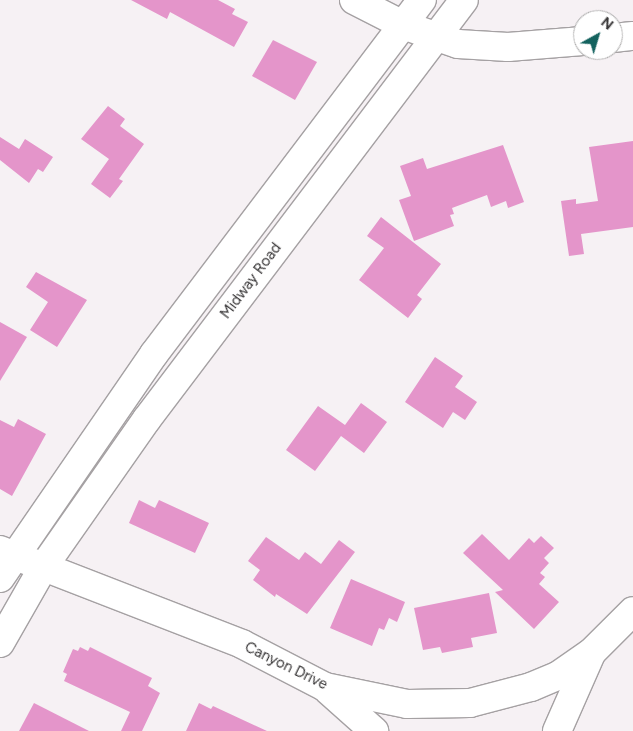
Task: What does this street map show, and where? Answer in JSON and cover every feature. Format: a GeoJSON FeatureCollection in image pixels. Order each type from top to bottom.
{"type":"FeatureCollection","features":[{"type":"Feature","properties":{"kind":"main road"},"geometry":{"type":"LineString","coordinates":[[354,0],[403,24],[458,44],[508,47],[573,41]]}},
{"type":"Feature","properties":{"kind":"main road"},"geometry":{"type":"LineString","coordinates":[[0,578],[7,552],[422,0]]}},
{"type":"Feature","properties":{"kind":"main road","name":"Midway Road"},"geometry":{"type":"LineString","coordinates":[[0,643],[44,566],[147,419],[464,0]]}},
{"type":"Feature","properties":{"kind":"main road","name":"Canyon Drive"},"geometry":{"type":"LineString","coordinates":[[7,552],[242,644],[325,687],[407,704],[470,703],[531,687],[559,675],[591,653],[633,611]]}},
{"type":"Feature","properties":{"kind":"main road"},"geometry":{"type":"LineString","coordinates":[[557,731],[591,653]]}},
{"type":"Feature","properties":{"kind":"main road"},"geometry":{"type":"LineString","coordinates":[[325,687],[374,731]]}},
{"type":"Feature","properties":{"kind":"building"},"geometry":{"type":"Polygon","coordinates":[[[131,0],[218,0],[235,9],[232,14],[248,22],[234,47],[170,12],[167,19],[131,0]]]}},
{"type":"Feature","properties":{"kind":"building"},"geometry":{"type":"Polygon","coordinates":[[[273,40],[317,62],[295,100],[252,76],[273,40]]]}},
{"type":"Feature","properties":{"kind":"building"},"geometry":{"type":"Polygon","coordinates":[[[108,106],[125,119],[120,126],[144,144],[119,179],[123,181],[110,198],[91,184],[109,159],[81,139],[108,106]]]}},
{"type":"Feature","properties":{"kind":"building"},"geometry":{"type":"Polygon","coordinates":[[[0,137],[19,149],[25,139],[53,157],[43,172],[38,169],[29,183],[0,160],[0,137]]]}},
{"type":"Feature","properties":{"kind":"building"},"geometry":{"type":"Polygon","coordinates":[[[633,141],[633,227],[581,234],[584,254],[569,256],[561,201],[576,199],[576,204],[598,201],[589,147],[633,141]]]}},
{"type":"Feature","properties":{"kind":"building"},"geometry":{"type":"Polygon","coordinates":[[[503,145],[524,202],[508,208],[506,201],[491,207],[487,195],[452,208],[454,214],[450,215],[454,226],[414,241],[399,200],[411,196],[400,166],[423,158],[427,169],[503,145]]]}},
{"type":"Feature","properties":{"kind":"building"},"geometry":{"type":"Polygon","coordinates":[[[381,217],[441,264],[417,295],[422,299],[408,318],[359,280],[384,248],[367,236],[381,217]]]}},
{"type":"Feature","properties":{"kind":"building"},"geometry":{"type":"Polygon","coordinates":[[[36,272],[87,300],[57,347],[30,330],[48,302],[26,287],[36,272]]]}},
{"type":"Feature","properties":{"kind":"building"},"geometry":{"type":"Polygon","coordinates":[[[0,322],[27,337],[0,381],[0,322]]]}},
{"type":"Feature","properties":{"kind":"building"},"geometry":{"type":"Polygon","coordinates":[[[435,357],[463,376],[455,387],[477,402],[465,420],[453,412],[443,428],[405,402],[435,357]]]}},
{"type":"Feature","properties":{"kind":"building"},"geometry":{"type":"Polygon","coordinates":[[[361,403],[387,422],[364,453],[341,436],[315,471],[286,450],[318,406],[345,425],[361,403]]]}},
{"type":"Feature","properties":{"kind":"building"},"geometry":{"type":"Polygon","coordinates":[[[18,419],[46,434],[12,496],[0,489],[0,420],[14,427],[18,419]]]}},
{"type":"Feature","properties":{"kind":"building"},"geometry":{"type":"Polygon","coordinates":[[[139,500],[155,508],[159,500],[209,523],[195,553],[129,523],[139,500]]]}},
{"type":"Feature","properties":{"kind":"building"},"geometry":{"type":"Polygon","coordinates":[[[482,534],[509,560],[529,538],[534,543],[541,536],[554,548],[544,558],[549,563],[540,573],[545,577],[539,584],[559,602],[534,629],[495,592],[503,590],[463,553],[482,534]]]}},
{"type":"Feature","properties":{"kind":"building"},"geometry":{"type":"Polygon","coordinates":[[[266,537],[299,560],[305,552],[321,564],[339,540],[355,552],[307,614],[276,594],[275,597],[253,580],[260,570],[248,561],[266,537]]]}},
{"type":"Feature","properties":{"kind":"building"},"geometry":{"type":"Polygon","coordinates":[[[351,579],[405,602],[397,622],[389,618],[384,630],[379,628],[372,646],[330,628],[351,579]]]}},
{"type":"Feature","properties":{"kind":"building"},"geometry":{"type":"Polygon","coordinates":[[[489,593],[497,633],[471,638],[473,647],[442,653],[440,647],[423,650],[414,608],[489,593]]]}},
{"type":"Feature","properties":{"kind":"building"},"geometry":{"type":"Polygon","coordinates":[[[80,647],[88,651],[90,647],[152,678],[148,686],[160,693],[142,731],[121,731],[130,712],[64,681],[67,674],[63,672],[73,649],[78,651],[80,647]]]}},
{"type":"Feature","properties":{"kind":"building"},"geometry":{"type":"Polygon","coordinates":[[[34,703],[89,731],[19,731],[34,703]]]}},
{"type":"Feature","properties":{"kind":"building"},"geometry":{"type":"Polygon","coordinates":[[[199,703],[211,709],[213,706],[267,731],[186,731],[199,703]]]}}]}
